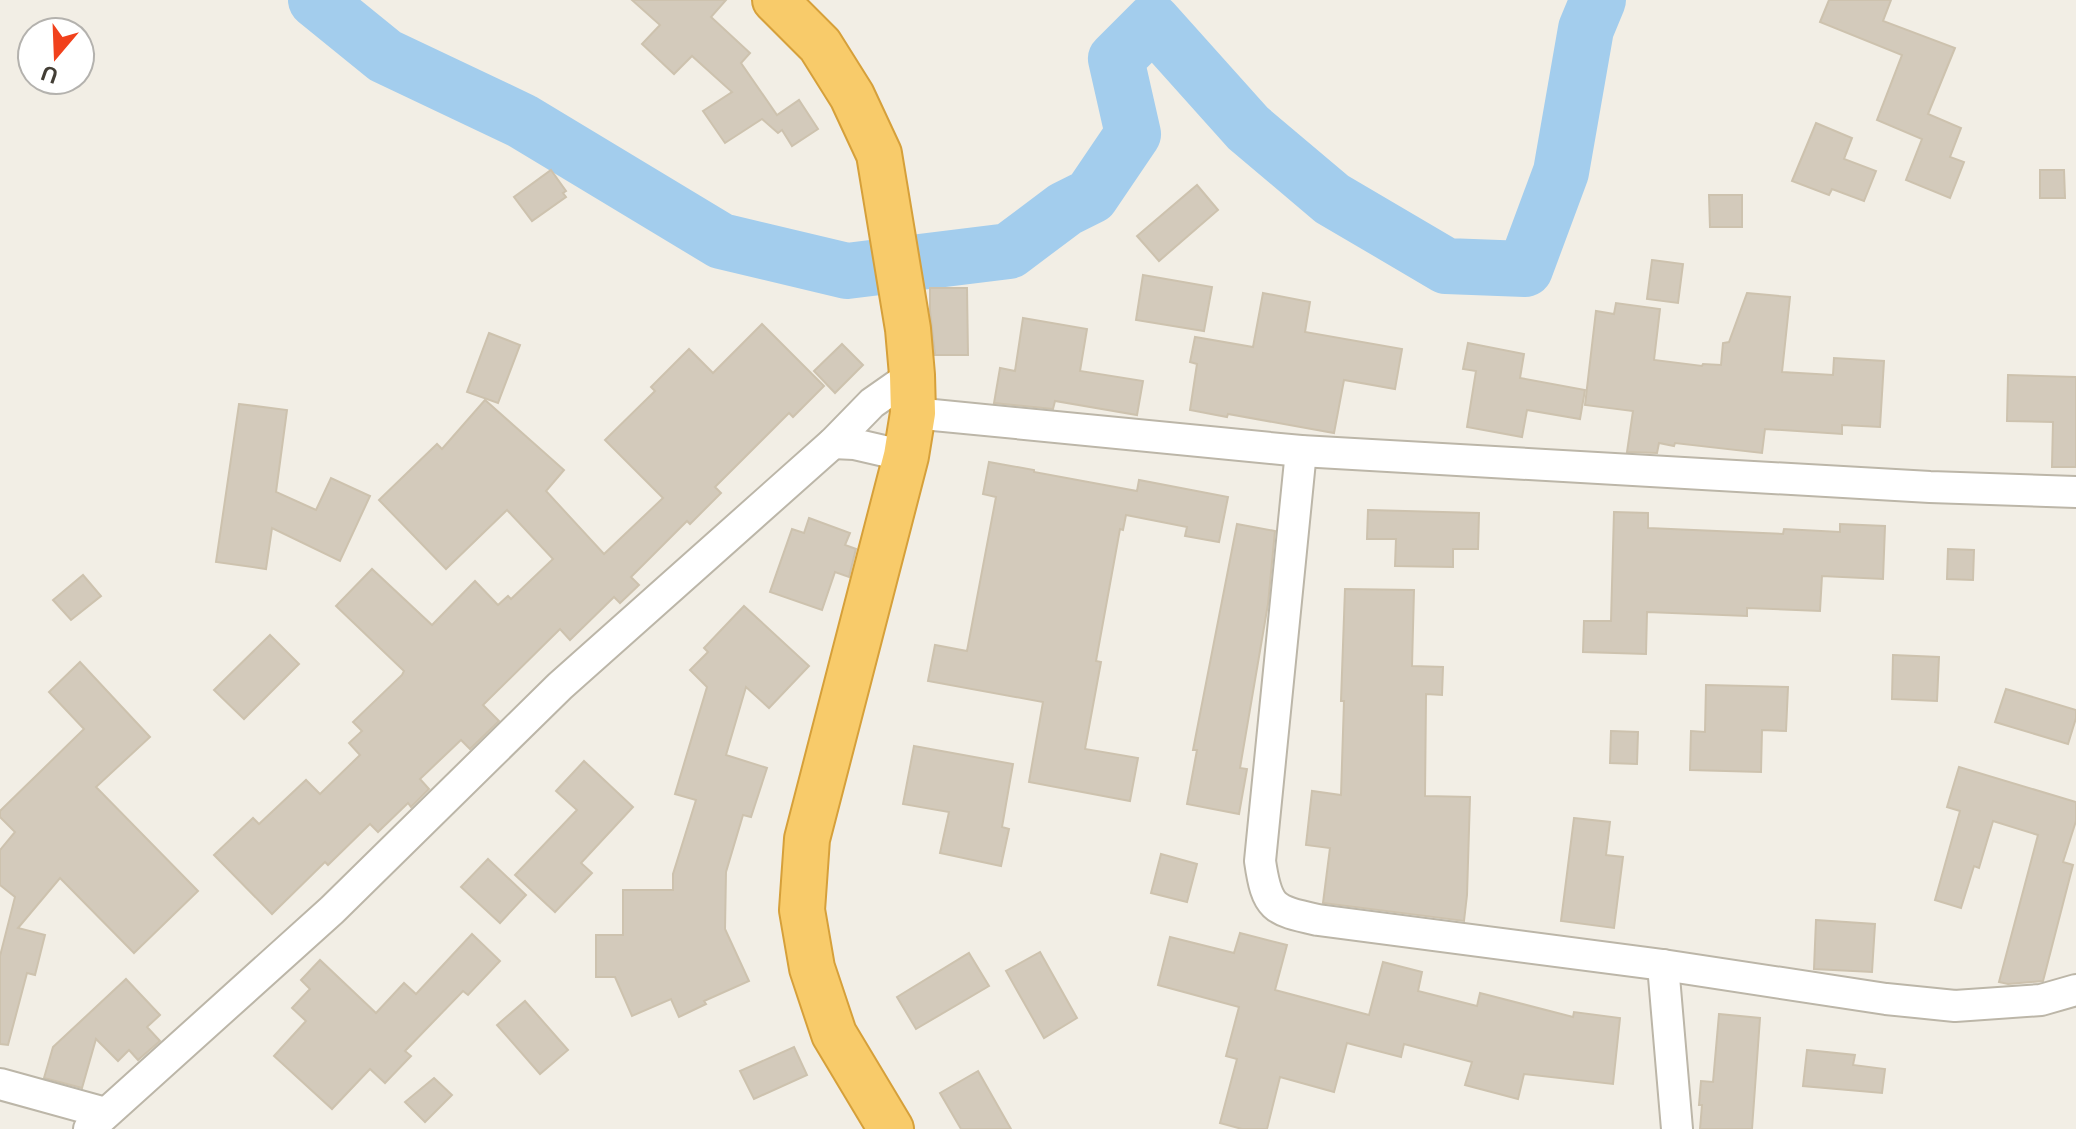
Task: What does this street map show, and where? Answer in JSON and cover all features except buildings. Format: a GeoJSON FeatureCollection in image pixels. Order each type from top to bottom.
{"type":"FeatureCollection","features":[{"type":"Feature","properties":{"kind":"highway"},"geometry":{"type":"LineString","coordinates":[[775,0],[820,45],[852,96],[879,154],[902,290],[913,394],[906,456],[807,839],[802,910],[812,968],[834,1034],[891,1129]]}},
{"type":"Feature","properties":{"kind":"street"},"geometry":{"type":"LineString","coordinates":[[0,1084],[97,1121],[332,910],[560,686],[833,443],[872,403],[913,394],[1301,451],[2076,492]]}},
{"type":"Feature","properties":{"kind":"street"},"geometry":{"type":"LineString","coordinates":[[833,443],[854,444],[906,456]]}},
{"type":"Feature","properties":{"kind":"street"},"geometry":{"type":"LineString","coordinates":[[1301,451],[1260,861],[1264,886],[1272,903],[1286,913],[1886,999],[1955,1006],[2041,1000],[2076,990]]}},
{"type":"Feature","properties":{"kind":"street"},"geometry":{"type":"LineString","coordinates":[[1663,965],[1677,1129]]}},
{"type":"Feature","properties":{"kind":"waterway"},"geometry":{"type":"LineString","coordinates":[[316,0],[385,56],[522,121],[721,241],[847,271],[1009,251],[1065,209],[1091,196],[1133,134],[1116,59],[1153,22],[1248,128],[1332,199],[1446,266],[1525,269],[1561,172],[1586,29],[1598,0]]}}]}
